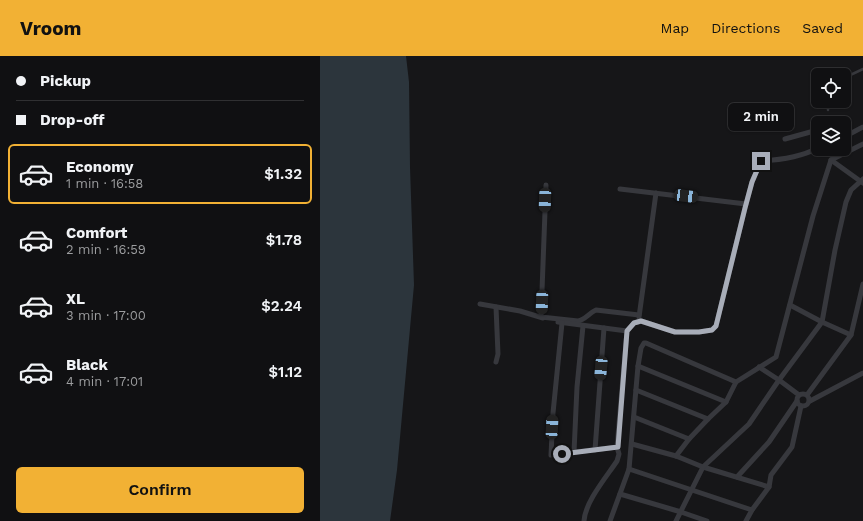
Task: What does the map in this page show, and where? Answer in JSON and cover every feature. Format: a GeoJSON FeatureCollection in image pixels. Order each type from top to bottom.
{"type":"FeatureCollection","features":[{"type":"Feature","properties":{"kind":"street"},"geometry":{"type":"LineString","coordinates":[[851,133],[863,127]]}},
{"type":"Feature","properties":{"kind":"street"},"geometry":{"type":"LineString","coordinates":[[785,139],[811,132]]}},
{"type":"Feature","properties":{"kind":"street"},"geometry":{"type":"LineString","coordinates":[[676,456],[689,439],[726,402],[736,382],[776,357],[813,216],[830,160],[863,144]]}},
{"type":"Feature","properties":{"kind":"street"},"geometry":{"type":"LineString","coordinates":[[584,521],[584,515],[592,498],[617,461],[619,454],[618,447],[627,331],[634,323],[641,321],[675,332],[699,332],[712,330],[716,326],[752,182],[761,161],[804,154],[811,151]]}},
{"type":"Feature","properties":{"kind":"street"},"geometry":{"type":"LineString","coordinates":[[676,521],[704,467],[749,424],[779,380],[822,322],[835,250],[846,202],[851,190],[862,181],[830,160]]}},
{"type":"Feature","properties":{"kind":"street"},"geometry":{"type":"LineString","coordinates":[[542,317],[546,185]]}},
{"type":"Feature","properties":{"kind":"street"},"geometry":{"type":"LineString","coordinates":[[620,189],[746,204]]}},
{"type":"Feature","properties":{"kind":"street"},"geometry":{"type":"LineString","coordinates":[[638,322],[656,193]]}},
{"type":"Feature","properties":{"kind":"street"},"geometry":{"type":"LineString","coordinates":[[807,395],[852,335],[863,284]]}},
{"type":"Feature","properties":{"kind":"street"},"geometry":{"type":"LineString","coordinates":[[480,304],[520,311],[562,323],[627,331]]}},
{"type":"Feature","properties":{"kind":"street"},"geometry":{"type":"LineString","coordinates":[[790,304],[822,322],[852,335]]}},
{"type":"Feature","properties":{"kind":"street"},"geometry":{"type":"LineString","coordinates":[[496,307],[498,354],[496,362]]}},
{"type":"Feature","properties":{"kind":"street"},"geometry":{"type":"LineString","coordinates":[[542,317],[578,321],[582,320],[591,312],[596,310],[639,315]]}},
{"type":"Feature","properties":{"kind":"street"},"geometry":{"type":"LineString","coordinates":[[562,323],[553,413],[551,455],[618,447]]}},
{"type":"Feature","properties":{"kind":"street"},"geometry":{"type":"LineString","coordinates":[[574,452],[577,387],[583,326]]}},
{"type":"Feature","properties":{"kind":"street"},"geometry":{"type":"LineString","coordinates":[[595,450],[604,328]]}},
{"type":"Feature","properties":{"kind":"street"},"geometry":{"type":"LineString","coordinates":[[613,520],[629,469],[638,366],[642,345],[646,343],[736,382]]}},
{"type":"Feature","properties":{"kind":"street"},"geometry":{"type":"LineString","coordinates":[[638,366],[726,402]]}},
{"type":"Feature","properties":{"kind":"street"},"geometry":{"type":"LineString","coordinates":[[759,367],[799,395],[807,395]]}},
{"type":"Feature","properties":{"kind":"street"},"geometry":{"type":"LineString","coordinates":[[801,406],[806,406],[810,401],[863,373]]}},
{"type":"Feature","properties":{"kind":"street"},"geometry":{"type":"LineString","coordinates":[[636,390],[708,419]]}},
{"type":"Feature","properties":{"kind":"street"},"geometry":{"type":"LineString","coordinates":[[737,477],[769,442],[797,401],[799,395]]}},
{"type":"Feature","properties":{"kind":"street"},"geometry":{"type":"LineString","coordinates":[[807,395],[810,401]]}},
{"type":"Feature","properties":{"kind":"street"},"geometry":{"type":"LineString","coordinates":[[797,401],[801,406]]}},
{"type":"Feature","properties":{"kind":"street"},"geometry":{"type":"LineString","coordinates":[[746,521],[769,487],[771,475],[792,447],[801,406]]}},
{"type":"Feature","properties":{"kind":"street"},"geometry":{"type":"LineString","coordinates":[[634,417],[689,439]]}},
{"type":"Feature","properties":{"kind":"street"},"geometry":{"type":"LineString","coordinates":[[632,444],[676,456],[704,467],[769,487]]}},
{"type":"Feature","properties":{"kind":"street"},"geometry":{"type":"LineString","coordinates":[[629,469],[752,510]]}},
{"type":"Feature","properties":{"kind":"street"},"geometry":{"type":"LineString","coordinates":[[620,494],[707,521]]}},
{"type":"Feature","properties":{"kind":"lane"},"geometry":{"type":"LineString","coordinates":[[851,75],[863,69]]}},
{"type":"Feature","properties":{"kind":"shaded area"},"geometry":{"type":"Polygon","coordinates":[[[320,56],[406,56],[409,82],[414,285],[397,470],[390,521],[320,521],[320,56]]]}},
{"type":"Feature","properties":{"kind":"route"},"geometry":{"type":"LineString","coordinates":[[562,454],[618,447],[627,331],[634,323],[641,321],[675,332],[699,332],[712,330],[716,326],[752,182],[761,161]]}}]}
